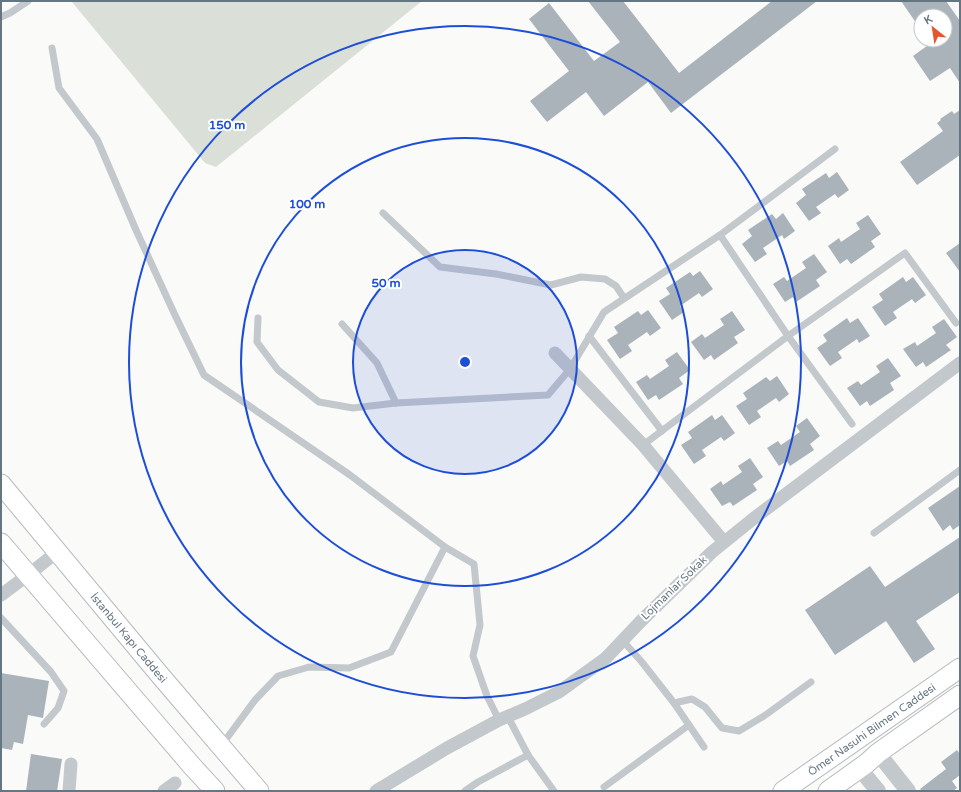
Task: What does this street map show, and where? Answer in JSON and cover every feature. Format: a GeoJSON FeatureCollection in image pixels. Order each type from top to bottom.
{"type":"FeatureCollection","features":[{"type":"Feature","properties":{"kind":"main road","name":"İstanbul Kapı Caddesi"},"geometry":{"type":"LineString","coordinates":[[1,484],[259,791]]}},
{"type":"Feature","properties":{"kind":"main road"},"geometry":{"type":"LineString","coordinates":[[1,543],[215,791]]}},
{"type":"Feature","properties":{"kind":"main road","name":"Ömer Nasuhi Bilmen Caddesi"},"geometry":{"type":"LineString","coordinates":[[783,791],[960,668]]}},
{"type":"Feature","properties":{"kind":"main road","name":"Ömer Nasuhi Bilmen Caddesi"},"geometry":{"type":"LineString","coordinates":[[828,791],[868,763],[878,753],[960,695]]}},
{"type":"Feature","properties":{"kind":"main road"},"geometry":{"type":"LineString","coordinates":[[864,734],[878,753]]}},
{"type":"Feature","properties":{"kind":"main road"},"geometry":{"type":"LineString","coordinates":[[845,748],[860,769]]}},
{"type":"Feature","properties":{"kind":"street"},"geometry":{"type":"LineString","coordinates":[[556,353],[643,445],[724,542]]}},
{"type":"Feature","properties":{"kind":"street","name":"Lojmanlar Sokak"},"geometry":{"type":"LineString","coordinates":[[376,791],[447,748],[504,718],[559,692],[606,658],[646,616],[724,542],[753,518],[960,363]]}},
{"type":"Feature","properties":{"kind":"street"},"geometry":{"type":"LineString","coordinates":[[1,595],[57,552]]}},
{"type":"Feature","properties":{"kind":"street"},"geometry":{"type":"LineString","coordinates":[[878,753],[908,791]]}},
{"type":"Feature","properties":{"kind":"street"},"geometry":{"type":"LineString","coordinates":[[69,791],[72,764]]}},
{"type":"Feature","properties":{"kind":"street"},"geometry":{"type":"LineString","coordinates":[[860,769],[878,791]]}},
{"type":"Feature","properties":{"kind":"street"},"geometry":{"type":"LineString","coordinates":[[164,791],[175,783]]}},
{"type":"Feature","properties":{"kind":"lane"},"geometry":{"type":"LineString","coordinates":[[1,17],[28,1]]}},
{"type":"Feature","properties":{"kind":"lane"},"geometry":{"type":"LineString","coordinates":[[52,48],[59,88],[97,140],[136,230],[204,375],[350,476],[445,547],[474,564],[480,625],[473,656],[487,696],[504,718],[554,791]]}},
{"type":"Feature","properties":{"kind":"lane"},"geometry":{"type":"LineString","coordinates":[[258,318],[257,342],[278,370],[319,402],[353,408],[396,403],[548,395],[570,369],[604,312],[720,235],[835,149]]}},
{"type":"Feature","properties":{"kind":"lane"},"geometry":{"type":"LineString","coordinates":[[383,213],[440,267],[496,274],[551,284],[581,277],[605,279],[616,286],[624,298]]}},
{"type":"Feature","properties":{"kind":"lane"},"geometry":{"type":"LineString","coordinates":[[720,235],[788,336],[852,424]]}},
{"type":"Feature","properties":{"kind":"lane"},"geometry":{"type":"LineString","coordinates":[[643,445],[788,336],[905,253],[956,323]]}},
{"type":"Feature","properties":{"kind":"lane"},"geometry":{"type":"LineString","coordinates":[[342,324],[377,364],[396,403]]}},
{"type":"Feature","properties":{"kind":"lane"},"geometry":{"type":"LineString","coordinates":[[589,336],[662,431]]}},
{"type":"Feature","properties":{"kind":"lane"},"geometry":{"type":"LineString","coordinates":[[874,533],[960,470]]}},
{"type":"Feature","properties":{"kind":"lane"},"geometry":{"type":"LineString","coordinates":[[221,746],[255,700],[278,676],[309,667],[349,668],[391,652],[445,547]]}},
{"type":"Feature","properties":{"kind":"lane"},"geometry":{"type":"LineString","coordinates":[[1,618],[51,672],[64,691],[58,708],[44,724]]}},
{"type":"Feature","properties":{"kind":"lane"},"geometry":{"type":"LineString","coordinates":[[623,641],[674,703],[704,747]]}},
{"type":"Feature","properties":{"kind":"lane"},"geometry":{"type":"LineString","coordinates":[[674,703],[692,699],[705,707],[722,728],[739,731],[764,716],[811,682]]}},
{"type":"Feature","properties":{"kind":"lane"},"geometry":{"type":"LineString","coordinates":[[604,787],[689,725]]}},
{"type":"Feature","properties":{"kind":"lane"},"geometry":{"type":"LineString","coordinates":[[465,791],[478,782],[528,755]]}},
{"type":"Feature","properties":{"kind":"shaded area"},"geometry":{"type":"Polygon","coordinates":[[[422,1],[216,167],[205,163],[72,2],[422,1]]]}},
{"type":"Feature","properties":{"kind":"building"},"geometry":{"type":"Polygon","coordinates":[[[588,1],[623,1],[679,73],[772,1],[817,1],[671,113],[648,82],[604,116],[586,92],[547,122],[530,101],[569,71],[529,19],[549,3],[594,61],[620,42],[588,1]]]}},
{"type":"Feature","properties":{"kind":"building"},"geometry":{"type":"Polygon","coordinates":[[[901,1],[946,1],[951,8],[913,8],[913,18],[901,1]]]}},
{"type":"Feature","properties":{"kind":"building"},"geometry":{"type":"Polygon","coordinates":[[[953,11],[960,21],[960,83],[950,68],[930,81],[913,56],[924,48],[953,48],[953,11]]]}},
{"type":"Feature","properties":{"kind":"building"},"geometry":{"type":"Polygon","coordinates":[[[960,110],[960,155],[917,185],[900,162],[943,131],[937,123],[941,120],[940,119],[952,111],[954,114],[960,110]]]}},
{"type":"Feature","properties":{"kind":"building"},"geometry":{"type":"Polygon","coordinates":[[[837,172],[849,190],[838,198],[835,194],[816,207],[821,213],[809,221],[796,203],[806,195],[802,189],[826,173],[829,178],[837,172]]]}},
{"type":"Feature","properties":{"kind":"building"},"geometry":{"type":"Polygon","coordinates":[[[783,213],[795,231],[784,239],[782,235],[763,248],[767,254],[755,262],[742,244],[752,236],[748,230],[772,214],[776,219],[783,213]]]}},
{"type":"Feature","properties":{"kind":"building"},"geometry":{"type":"Polygon","coordinates":[[[868,215],[881,234],[871,241],[875,247],[851,264],[847,259],[840,264],[828,246],[839,238],[841,242],[860,229],[856,223],[868,215]]]}},
{"type":"Feature","properties":{"kind":"building"},"geometry":{"type":"Polygon","coordinates":[[[960,243],[960,272],[946,253],[960,243]]]}},
{"type":"Feature","properties":{"kind":"building"},"geometry":{"type":"Polygon","coordinates":[[[814,254],[827,272],[816,280],[820,286],[796,302],[793,297],[785,302],[773,284],[784,277],[787,281],[806,268],[802,262],[814,254]]]}},
{"type":"Feature","properties":{"kind":"building"},"geometry":{"type":"Polygon","coordinates":[[[700,271],[713,289],[702,297],[699,293],[680,306],[684,312],[672,320],[659,301],[670,294],[666,288],[690,272],[693,276],[700,271]]]}},
{"type":"Feature","properties":{"kind":"building"},"geometry":{"type":"Polygon","coordinates":[[[903,277],[906,282],[913,277],[926,295],[915,303],[912,299],[893,312],[897,318],[885,326],[872,307],[883,300],[879,294],[903,277]]]}},
{"type":"Feature","properties":{"kind":"building"},"geometry":{"type":"Polygon","coordinates":[[[648,310],[661,328],[650,336],[647,332],[628,345],[632,351],[620,359],[607,340],[618,333],[614,327],[638,311],[641,315],[648,310]]]}},
{"type":"Feature","properties":{"kind":"building"},"geometry":{"type":"Polygon","coordinates":[[[732,311],[745,330],[734,337],[738,343],[714,360],[711,355],[704,360],[691,342],[702,334],[705,338],[724,325],[720,319],[732,311]]]}},
{"type":"Feature","properties":{"kind":"building"},"geometry":{"type":"Polygon","coordinates":[[[847,318],[850,323],[858,318],[870,336],[859,343],[857,339],[838,352],[842,358],[830,366],[817,348],[827,341],[823,335],[847,318]]]}},
{"type":"Feature","properties":{"kind":"building"},"geometry":{"type":"Polygon","coordinates":[[[944,319],[957,337],[946,345],[951,350],[926,367],[923,362],[916,367],[903,349],[915,342],[917,346],[936,333],[932,327],[944,319]]]}},
{"type":"Feature","properties":{"kind":"building"},"geometry":{"type":"Polygon","coordinates":[[[677,352],[690,370],[679,378],[683,384],[659,400],[656,395],[648,400],[636,382],[647,375],[650,379],[669,366],[665,360],[677,352]]]}},
{"type":"Feature","properties":{"kind":"building"},"geometry":{"type":"Polygon","coordinates":[[[888,358],[901,376],[890,383],[894,390],[870,406],[867,401],[860,406],[847,388],[858,381],[861,385],[880,372],[876,366],[888,358]]]}},
{"type":"Feature","properties":{"kind":"building"},"geometry":{"type":"Polygon","coordinates":[[[777,376],[789,394],[779,402],[776,398],[757,411],[761,417],[749,425],[736,406],[747,399],[743,393],[766,377],[770,381],[777,376]]]}},
{"type":"Feature","properties":{"kind":"building"},"geometry":{"type":"Polygon","coordinates":[[[712,415],[715,420],[722,415],[735,433],[724,441],[721,437],[702,450],[706,456],[694,464],[681,445],[692,438],[688,432],[712,415]]]}},
{"type":"Feature","properties":{"kind":"building"},"geometry":{"type":"Polygon","coordinates":[[[807,418],[820,436],[810,444],[814,450],[790,466],[787,461],[779,466],[767,448],[778,441],[781,445],[800,432],[796,426],[807,418]]]}},
{"type":"Feature","properties":{"kind":"building"},"geometry":{"type":"Polygon","coordinates":[[[750,458],[763,477],[753,484],[757,490],[733,506],[730,502],[722,506],[710,489],[721,481],[723,485],[742,472],[738,466],[750,458]]]}},
{"type":"Feature","properties":{"kind":"building"},"geometry":{"type":"Polygon","coordinates":[[[960,486],[960,525],[953,530],[950,525],[943,531],[928,508],[960,486]]]}},
{"type":"Feature","properties":{"kind":"building"},"geometry":{"type":"Polygon","coordinates":[[[960,537],[960,592],[916,621],[935,649],[914,663],[886,621],[835,655],[805,610],[870,566],[885,587],[960,537]]]}},
{"type":"Feature","properties":{"kind":"building"},"geometry":{"type":"Polygon","coordinates":[[[1,673],[49,681],[43,718],[28,715],[23,744],[14,742],[12,750],[1,748],[1,673]]]}},
{"type":"Feature","properties":{"kind":"building"},"geometry":{"type":"Polygon","coordinates":[[[957,750],[960,754],[960,775],[952,781],[957,788],[953,791],[922,791],[920,789],[946,769],[941,762],[957,750]]]}},
{"type":"Feature","properties":{"kind":"building"},"geometry":{"type":"Polygon","coordinates":[[[31,754],[62,759],[57,791],[26,791],[31,754]]]}}]}
